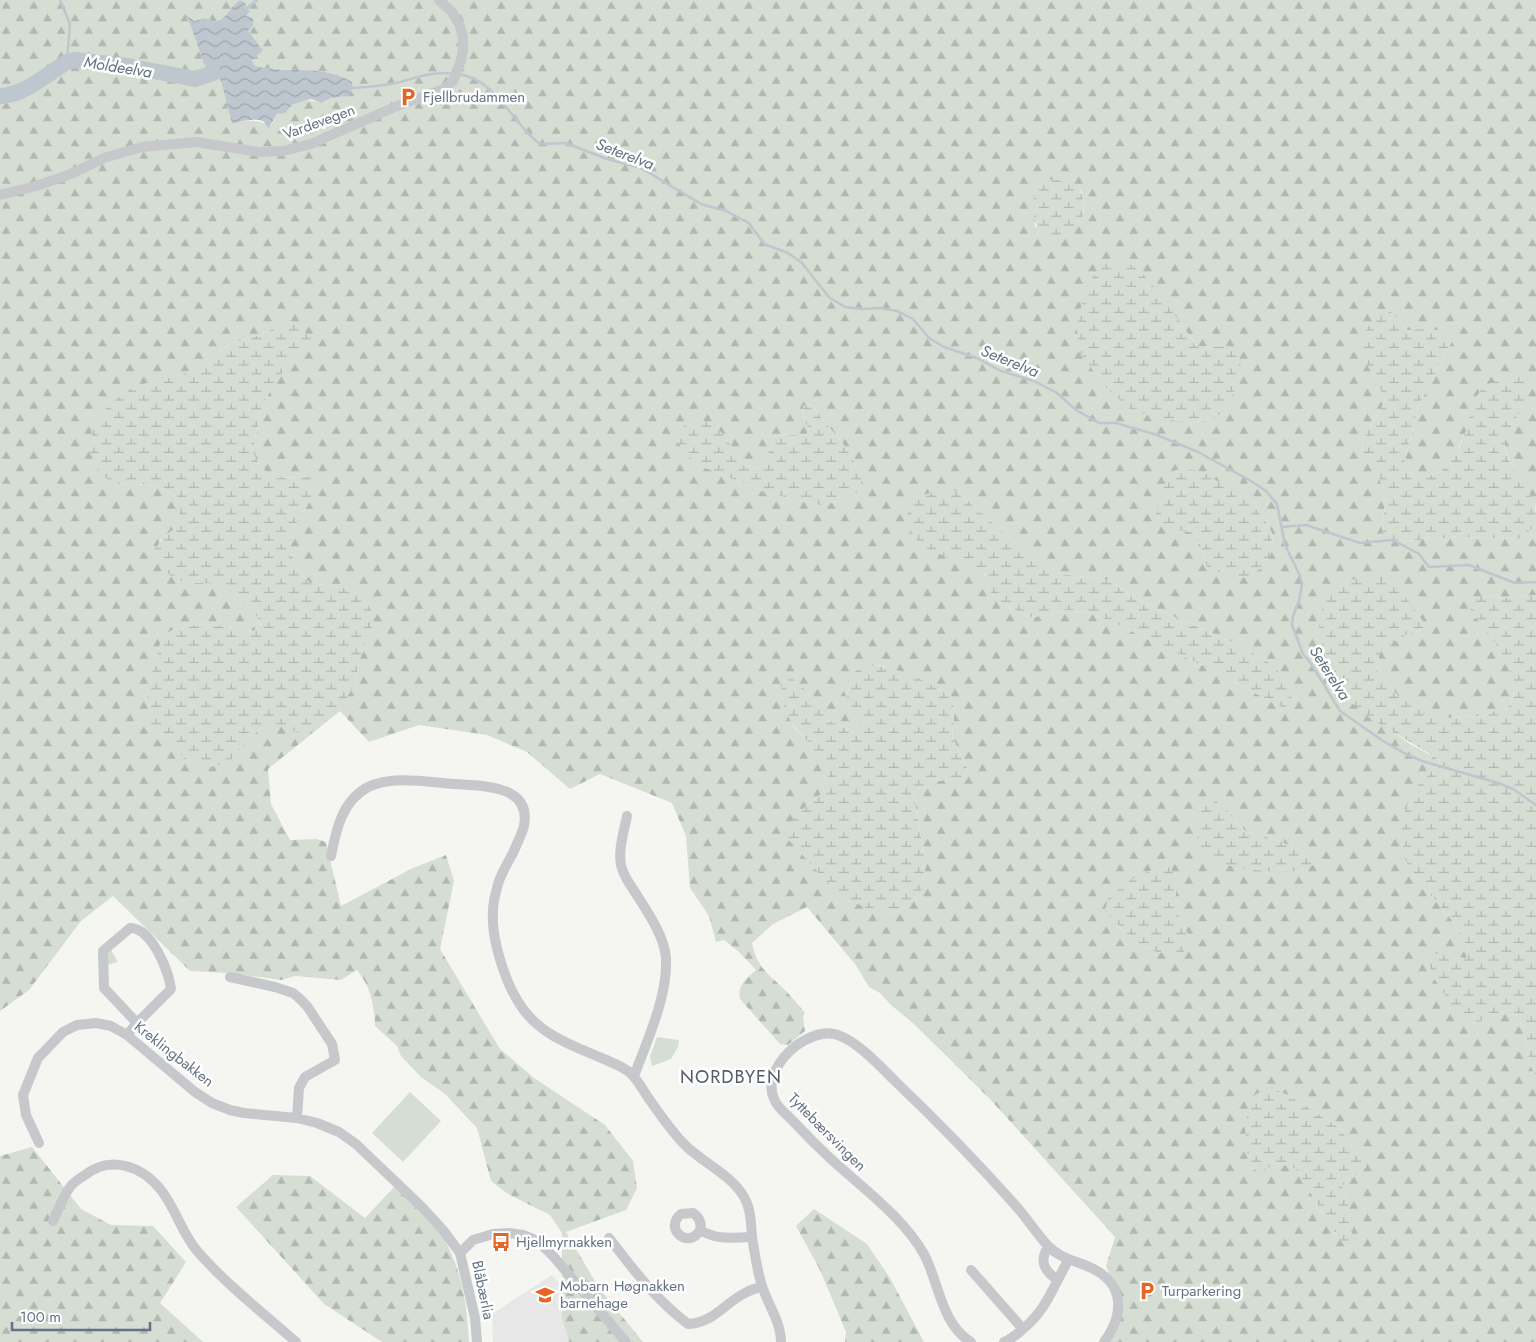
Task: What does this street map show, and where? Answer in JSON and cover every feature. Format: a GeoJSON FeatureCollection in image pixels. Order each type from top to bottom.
{"type":"FeatureCollection","features":[{"type":"Feature","properties":{"kind":"street","name":"Vardevegen"},"geometry":{"type":"LineString","coordinates":[[0,195],[36,186],[71,174],[104,158],[130,150],[170,143],[196,142],[259,152],[292,149],[311,144],[397,106],[444,89],[454,77],[464,49],[460,26],[452,12],[439,0]]}},
{"type":"Feature","properties":{"kind":"street"},"geometry":{"type":"LineString","coordinates":[[331,856],[339,822],[346,807],[361,792],[374,785],[390,781],[467,785],[495,788],[515,796],[525,817],[524,828],[497,885],[493,910],[497,946],[514,994],[523,1009],[552,1036],[617,1065],[634,1076],[684,1144],[737,1187],[749,1209],[752,1237],[762,1287],[779,1329],[781,1342]]}},
{"type":"Feature","properties":{"kind":"street"},"geometry":{"type":"LineString","coordinates":[[627,816],[620,854],[622,869],[657,931],[666,957],[665,979],[659,1004],[634,1076]]}},
{"type":"Feature","properties":{"kind":"street"},"geometry":{"type":"LineString","coordinates":[[127,1035],[136,1023],[171,989],[170,975],[154,946],[140,931],[130,928],[103,951],[104,988],[136,1023]]}},
{"type":"Feature","properties":{"kind":"street"},"geometry":{"type":"LineString","coordinates":[[230,977],[275,987],[293,994],[307,1006],[332,1044],[335,1060],[306,1077],[299,1088],[297,1118]]}},
{"type":"Feature","properties":{"kind":"street","name":"Kreklingbakken"},"geometry":{"type":"LineString","coordinates":[[39,1143],[26,1115],[23,1095],[38,1058],[63,1032],[77,1025],[96,1023],[111,1026],[127,1035],[195,1092],[212,1103],[244,1113],[297,1118],[317,1122],[339,1132],[356,1144],[422,1207],[443,1230],[460,1254]]}},
{"type":"Feature","properties":{"kind":"street","name":"Tyttebærsvingen"},"geometry":{"type":"LineString","coordinates":[[971,1342],[964,1338],[953,1325],[925,1256],[911,1235],[819,1148],[774,1100],[772,1083],[775,1071],[785,1055],[813,1036],[824,1034],[837,1035],[850,1042],[876,1062],[944,1128],[1017,1207],[1048,1247],[1069,1259]]}},
{"type":"Feature","properties":{"kind":"street"},"geometry":{"type":"LineString","coordinates":[[53,1221],[71,1186],[90,1171],[105,1165],[122,1164],[136,1168],[151,1178],[162,1192],[192,1246],[213,1269],[296,1342]]}},
{"type":"Feature","properties":{"kind":"street"},"geometry":{"type":"LineString","coordinates":[[700,1230],[710,1236],[724,1239],[752,1237]]}},
{"type":"Feature","properties":{"kind":"street","name":"Blåbærlia"},"geometry":{"type":"LineString","coordinates":[[477,1342],[475,1318],[460,1254],[473,1240],[492,1234],[523,1235],[538,1241],[626,1342]]}},
{"type":"Feature","properties":{"kind":"street"},"geometry":{"type":"LineString","coordinates":[[608,1238],[667,1308],[688,1324],[708,1320],[746,1292],[762,1287]]}},
{"type":"Feature","properties":{"kind":"street"},"geometry":{"type":"LineString","coordinates":[[1048,1247],[1043,1259],[1044,1268],[1056,1280]]}},
{"type":"Feature","properties":{"kind":"street"},"geometry":{"type":"LineString","coordinates":[[1004,1342],[1010,1340],[1037,1317],[1046,1305],[1056,1280],[1069,1259],[1097,1270],[1117,1294],[1118,1308],[1116,1321],[1104,1342]]}},
{"type":"Feature","properties":{"kind":"street"},"geometry":{"type":"LineString","coordinates":[[971,1270],[1022,1329]]}},
{"type":"Feature","properties":{"kind":"shaded area","name":"Mobarn Høgnakken barnehage"},"geometry":{"type":"Polygon","coordinates":[[[552,1275],[608,1342],[493,1342],[492,1314],[552,1275]]]}},
{"type":"Feature","properties":{"kind":"green space"},"geometry":{"type":"Polygon","coordinates":[[[0,0],[240,0],[1536,0],[1536,506],[1508,457],[1505,443],[1512,423],[1524,405],[1467,430],[1460,444],[1458,454],[1438,473],[1427,476],[1413,476],[1404,465],[1418,407],[1452,341],[1438,330],[1407,330],[1395,315],[1383,394],[1385,401],[1363,439],[1362,456],[1378,476],[1386,495],[1382,532],[1407,541],[1462,537],[1519,539],[1536,526],[1536,595],[1507,598],[1483,596],[1474,617],[1483,624],[1509,666],[1515,690],[1509,706],[1481,716],[1446,718],[1400,698],[1377,671],[1379,650],[1406,635],[1423,629],[1401,591],[1348,700],[1410,744],[1440,760],[1439,764],[1413,790],[1411,872],[1451,919],[1469,949],[1467,958],[1474,1024],[1509,1009],[1515,1013],[1522,1024],[1529,1061],[1536,1077],[1536,1342],[1101,1342],[1112,1318],[1115,1288],[1106,1266],[1115,1237],[989,1098],[914,1024],[880,993],[869,987],[855,964],[807,907],[773,924],[752,943],[754,952],[761,965],[805,1013],[803,1017],[805,1031],[788,1045],[780,1044],[740,999],[741,986],[756,970],[739,952],[724,940],[716,942],[709,916],[690,888],[686,836],[672,803],[600,774],[570,789],[527,752],[487,735],[419,725],[369,742],[340,711],[268,769],[271,804],[290,840],[317,839],[326,842],[341,906],[413,868],[446,855],[454,881],[440,949],[500,1049],[534,1078],[605,1125],[633,1161],[637,1188],[626,1210],[566,1232],[599,1288],[643,1342],[569,1342],[562,1318],[562,1233],[550,1215],[508,1194],[491,1181],[477,1128],[445,1094],[421,1077],[401,1056],[397,1046],[375,1026],[371,996],[366,983],[357,970],[341,980],[295,976],[281,980],[229,973],[190,971],[113,896],[81,921],[29,990],[0,1011],[0,0]],[[240,0],[223,18],[215,22],[205,18],[193,21],[187,17],[204,64],[221,81],[232,124],[252,121],[271,126],[277,114],[294,103],[315,101],[323,103],[331,98],[348,96],[353,88],[352,82],[343,77],[323,72],[272,69],[254,65],[252,60],[258,46],[254,36],[248,31],[246,16],[248,7],[240,0]],[[1035,184],[1035,227],[1084,212],[1084,201],[1081,191],[1035,184]],[[1139,271],[1187,423],[1210,420],[1197,346],[1151,284],[1139,271]],[[282,324],[260,335],[232,343],[184,374],[146,383],[114,485],[148,485],[163,489],[178,497],[180,513],[178,523],[159,542],[176,581],[214,584],[255,614],[261,626],[253,631],[200,623],[172,630],[157,731],[171,742],[184,759],[229,762],[258,730],[355,682],[361,654],[372,628],[372,611],[361,595],[347,588],[310,583],[303,576],[293,559],[289,536],[311,499],[308,477],[272,478],[258,462],[253,452],[261,409],[273,385],[289,364],[308,348],[282,324]],[[811,405],[803,406],[804,419],[809,430],[805,436],[781,434],[774,437],[768,454],[759,468],[744,466],[724,435],[696,464],[767,493],[821,505],[847,499],[859,491],[862,477],[848,450],[811,405]],[[956,491],[990,591],[999,603],[1031,617],[1050,615],[1066,610],[1085,612],[1108,620],[1208,668],[1285,709],[1265,660],[1241,646],[1134,598],[1109,580],[1061,574],[1024,550],[956,491]],[[1264,518],[1194,533],[1201,546],[1207,567],[1273,549],[1272,533],[1264,518]],[[879,665],[861,725],[851,731],[828,720],[802,686],[792,725],[810,744],[830,774],[821,794],[805,807],[871,910],[881,910],[892,915],[910,902],[920,899],[926,864],[913,793],[930,781],[954,780],[968,770],[952,736],[953,698],[917,679],[879,665]],[[1224,806],[1198,820],[1317,858],[1277,840],[1247,832],[1235,822],[1224,806]],[[1176,879],[1117,925],[1148,949],[1189,937],[1176,909],[1176,879]],[[1288,1095],[1273,1164],[1280,1163],[1296,1169],[1340,1241],[1349,1207],[1342,1186],[1366,1167],[1339,1127],[1288,1095]]]}},
{"type":"Feature","properties":{"kind":"green space"},"geometry":{"type":"Polygon","coordinates":[[[1047,179],[1066,181],[1073,184],[1082,194],[1084,201],[1083,214],[1077,227],[1053,241],[1045,237],[1036,225],[1033,210],[1035,184],[1047,179]]]}},
{"type":"Feature","properties":{"kind":"green space"},"geometry":{"type":"Polygon","coordinates":[[[1106,261],[1129,264],[1146,277],[1197,346],[1239,349],[1241,368],[1231,401],[1223,412],[1210,420],[1187,423],[1152,417],[1129,408],[1103,385],[1078,349],[1077,326],[1085,287],[1106,261]]]}},
{"type":"Feature","properties":{"kind":"green space"},"geometry":{"type":"Polygon","coordinates":[[[1389,311],[1395,315],[1407,330],[1438,330],[1452,341],[1418,407],[1404,465],[1413,476],[1427,476],[1438,473],[1458,454],[1473,404],[1485,387],[1492,382],[1510,377],[1524,379],[1527,388],[1524,404],[1507,434],[1505,442],[1507,456],[1535,503],[1536,526],[1519,539],[1462,537],[1407,541],[1388,538],[1382,532],[1386,495],[1378,476],[1362,456],[1363,439],[1385,401],[1360,352],[1368,327],[1376,319],[1389,311]]]}},
{"type":"Feature","properties":{"kind":"green space"},"geometry":{"type":"Polygon","coordinates":[[[282,324],[294,324],[311,337],[308,348],[289,364],[273,385],[261,409],[253,452],[258,462],[272,478],[308,477],[314,481],[311,499],[289,536],[293,559],[303,576],[310,583],[347,588],[361,595],[372,611],[372,628],[361,654],[355,682],[342,708],[306,736],[274,723],[258,730],[229,762],[208,768],[184,759],[171,742],[157,731],[149,721],[147,691],[162,636],[172,630],[200,623],[253,631],[261,625],[255,614],[214,584],[176,581],[162,567],[155,549],[178,523],[178,497],[171,492],[148,485],[114,485],[98,471],[90,451],[92,429],[101,413],[120,396],[146,383],[184,374],[232,343],[260,335],[282,324]]]}},
{"type":"Feature","properties":{"kind":"green space"},"geometry":{"type":"Polygon","coordinates":[[[811,405],[848,450],[862,477],[859,491],[847,499],[821,505],[767,493],[696,464],[676,441],[683,427],[695,420],[711,422],[724,435],[744,466],[759,468],[768,454],[774,437],[781,434],[805,436],[809,430],[804,419],[803,406],[811,405]]]}},
{"type":"Feature","properties":{"kind":"green space"},"geometry":{"type":"Polygon","coordinates":[[[1182,468],[1203,472],[1246,499],[1264,518],[1272,533],[1273,549],[1266,565],[1247,578],[1227,576],[1207,567],[1201,546],[1194,533],[1162,527],[1155,519],[1163,488],[1173,471],[1182,468]]]}},
{"type":"Feature","properties":{"kind":"green space"},"geometry":{"type":"Polygon","coordinates":[[[945,489],[956,491],[1024,550],[1061,574],[1109,580],[1134,598],[1241,646],[1265,660],[1277,670],[1291,694],[1292,705],[1285,709],[1208,668],[1108,620],[1085,612],[1066,610],[1050,615],[1031,617],[999,603],[990,591],[984,573],[921,546],[908,528],[907,505],[915,497],[945,489]]]}},
{"type":"Feature","properties":{"kind":"green space"},"geometry":{"type":"Polygon","coordinates":[[[1375,577],[1390,581],[1401,591],[1423,621],[1423,629],[1406,635],[1380,650],[1377,671],[1400,698],[1446,718],[1481,716],[1509,706],[1515,690],[1509,666],[1483,624],[1474,617],[1470,608],[1474,598],[1483,596],[1507,598],[1536,595],[1536,1077],[1529,1061],[1522,1024],[1515,1013],[1509,1009],[1474,1024],[1459,1016],[1433,977],[1428,959],[1432,953],[1466,958],[1469,949],[1451,919],[1411,872],[1404,856],[1401,822],[1413,790],[1439,764],[1440,760],[1371,719],[1348,700],[1331,677],[1320,638],[1319,626],[1323,605],[1346,580],[1375,577]]]}},
{"type":"Feature","properties":{"kind":"green space"},"geometry":{"type":"Polygon","coordinates":[[[861,665],[886,667],[910,674],[953,698],[952,736],[968,770],[964,777],[954,780],[930,781],[913,793],[926,864],[920,899],[910,902],[892,915],[881,910],[871,910],[840,896],[784,835],[792,820],[821,794],[829,774],[810,744],[792,724],[784,708],[781,684],[790,677],[802,686],[828,720],[851,731],[861,724],[843,690],[847,681],[861,665]]]}},
{"type":"Feature","properties":{"kind":"green space"},"geometry":{"type":"Polygon","coordinates":[[[1210,799],[1224,806],[1235,822],[1247,832],[1277,840],[1318,858],[1317,862],[1304,870],[1263,871],[1230,866],[1205,855],[1199,847],[1197,836],[1198,824],[1202,801],[1210,799]]]}},
{"type":"Feature","properties":{"kind":"green space"},"geometry":{"type":"Polygon","coordinates":[[[1158,867],[1170,867],[1176,879],[1176,909],[1189,937],[1184,952],[1173,954],[1149,949],[1132,939],[1105,910],[1108,898],[1132,879],[1158,867]]]}},
{"type":"Feature","properties":{"kind":"green space"},"geometry":{"type":"Polygon","coordinates":[[[111,950],[118,962],[106,965],[108,954],[111,950]]]}},
{"type":"Feature","properties":{"kind":"green space"},"geometry":{"type":"Polygon","coordinates":[[[657,1037],[679,1040],[678,1047],[671,1059],[652,1066],[650,1056],[657,1037]]]}},
{"type":"Feature","properties":{"kind":"green space"},"geometry":{"type":"Polygon","coordinates":[[[1268,1087],[1288,1095],[1339,1127],[1366,1167],[1342,1186],[1349,1207],[1353,1230],[1348,1243],[1340,1241],[1296,1169],[1280,1163],[1273,1164],[1263,1172],[1256,1171],[1248,1161],[1245,1127],[1250,1098],[1268,1087]]]}},
{"type":"Feature","properties":{"kind":"green space"},"geometry":{"type":"Polygon","coordinates":[[[410,1092],[441,1121],[403,1162],[372,1133],[410,1092]]]}},
{"type":"Feature","properties":{"kind":"green space"},"geometry":{"type":"Polygon","coordinates":[[[32,1147],[81,1209],[111,1225],[153,1226],[186,1262],[160,1303],[203,1342],[0,1342],[0,1156],[32,1147]]]}},
{"type":"Feature","properties":{"kind":"green space"},"geometry":{"type":"Polygon","coordinates":[[[273,1175],[310,1176],[365,1218],[395,1186],[426,1217],[445,1240],[461,1282],[467,1312],[469,1342],[382,1342],[324,1304],[236,1207],[273,1175]]]}},
{"type":"Feature","properties":{"kind":"green space"},"geometry":{"type":"Polygon","coordinates":[[[814,1209],[867,1244],[890,1278],[924,1342],[845,1342],[846,1332],[820,1270],[796,1226],[814,1209]]]}},
{"type":"Feature","properties":{"kind":"water"},"geometry":{"type":"Polygon","coordinates":[[[240,0],[244,2],[250,11],[246,16],[253,18],[253,25],[248,31],[263,50],[252,60],[254,65],[273,69],[323,72],[343,77],[352,82],[353,88],[348,96],[331,98],[322,103],[311,99],[293,104],[285,113],[277,114],[269,128],[264,122],[257,120],[232,124],[221,81],[204,64],[187,16],[194,21],[205,18],[215,22],[223,18],[240,0]]]}},
{"type":"Feature","properties":{"kind":"waterway"},"geometry":{"type":"LineString","coordinates":[[60,0],[70,24],[67,62]]}},
{"type":"Feature","properties":{"kind":"waterway"},"geometry":{"type":"LineString","coordinates":[[248,7],[257,0]]}},
{"type":"Feature","properties":{"kind":"waterway","name":"Moldeelva"},"geometry":{"type":"LineString","coordinates":[[0,96],[9,95],[27,88],[67,62],[75,60],[127,66],[195,79],[213,73]]}},
{"type":"Feature","properties":{"kind":"waterway","name":"Seterelva"},"geometry":{"type":"LineString","coordinates":[[353,88],[391,84],[431,74],[453,74]]}},
{"type":"Feature","properties":{"kind":"waterway","name":"Seterelva"},"geometry":{"type":"LineString","coordinates":[[458,74],[472,78],[494,93],[540,144],[566,143],[607,159],[641,168],[701,204],[726,211],[749,223],[764,244],[788,253],[802,263],[830,298],[845,307],[862,309],[880,308],[897,311],[913,319],[929,338],[944,347],[977,358],[1001,371],[1034,381],[1057,393],[1076,410],[1099,423],[1116,423],[1157,435],[1198,452],[1266,491],[1277,504],[1285,545],[1302,584],[1292,625],[1303,654],[1310,662],[1340,711],[1383,741],[1406,754],[1422,761],[1498,783],[1513,789],[1536,805]]}},
{"type":"Feature","properties":{"kind":"waterway"},"geometry":{"type":"LineString","coordinates":[[1281,527],[1306,525],[1360,543],[1393,540],[1419,554],[1429,567],[1469,565],[1515,583],[1536,582]]}},
{"type":"Feature","properties":{"kind":"place","name":"Fjellbrudammen"},"geometry":{"type":"Point","coordinates":[408,97]}},
{"type":"Feature","properties":{"kind":"place","name":"Hjellmyrnakken"},"geometry":{"type":"Point","coordinates":[501,1242]}},
{"type":"Feature","properties":{"kind":"place","name":"Turparkering"},"geometry":{"type":"Point","coordinates":[1147,1291]}},
{"type":"Feature","properties":{"kind":"place","name":"Mobarn Høgnakken barnehage"},"geometry":{"type":"Point","coordinates":[545,1295]}},
{"type":"Feature","properties":{"kind":"district","name":"NORDBYEN"},"geometry":{"type":"Point","coordinates":[731,1077]}}]}
